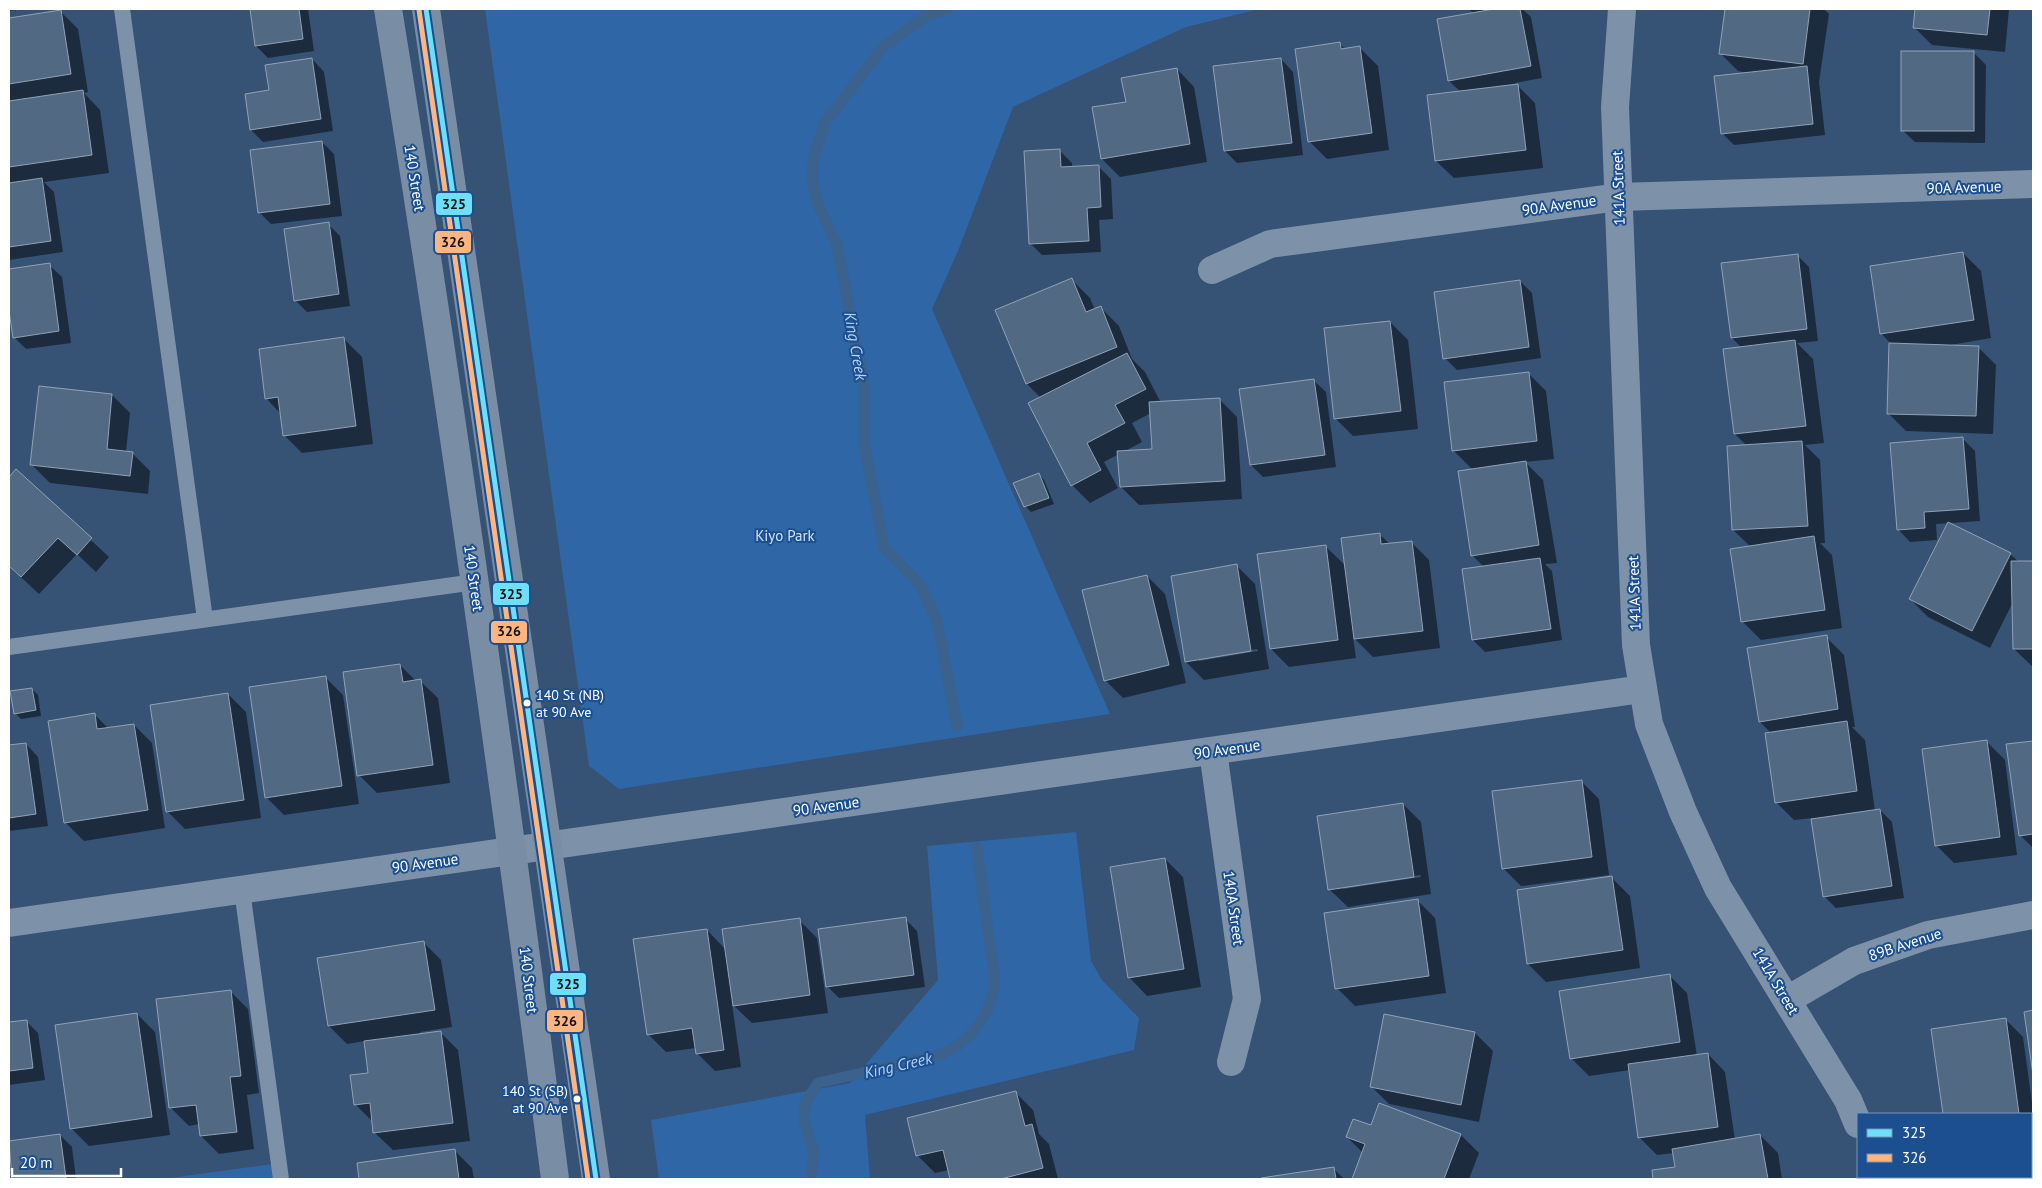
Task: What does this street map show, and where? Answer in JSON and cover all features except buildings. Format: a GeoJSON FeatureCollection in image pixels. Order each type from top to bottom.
{"type":"FeatureCollection","features":[{"type":"Feature","properties":{"kind":"main road","name":"140 Street"},"geometry":{"type":"LineString","coordinates":[[388,9],[434,295],[512,850],[555,1179]]}},
{"type":"Feature","properties":{"kind":"main road"},"geometry":{"type":"LineString","coordinates":[[426,9],[596,1179]]}},
{"type":"Feature","properties":{"kind":"street","name":"141A Street"},"geometry":{"type":"LineString","coordinates":[[1622,9],[1615,107],[1636,645],[1649,724],[1683,812],[1718,888],[1848,1100],[1857,1122]]}},
{"type":"Feature","properties":{"kind":"street","name":"90A Avenue"},"geometry":{"type":"LineString","coordinates":[[1212,270],[1270,244],[1619,197],[2033,184]]}},
{"type":"Feature","properties":{"kind":"street","name":"90 Avenue"},"geometry":{"type":"LineString","coordinates":[[9,923],[1642,689]]}},
{"type":"Feature","properties":{"kind":"street","name":"140A Street"},"geometry":{"type":"LineString","coordinates":[[1213,751],[1247,1000],[1232,1062]]}},
{"type":"Feature","properties":{"kind":"street","name":"89B Avenue"},"geometry":{"type":"LineString","coordinates":[[1787,1000],[1854,961],[1928,935],[2033,915]]}},
{"type":"Feature","properties":{"kind":"lane"},"geometry":{"type":"LineString","coordinates":[[122,9],[205,619]]}},
{"type":"Feature","properties":{"kind":"lane"},"geometry":{"type":"LineString","coordinates":[[9,646],[474,582]]}},
{"type":"Feature","properties":{"kind":"lane"},"geometry":{"type":"LineString","coordinates":[[242,890],[281,1179]]}},
{"type":"Feature","properties":{"kind":"green space","name":"Kiyo Park"},"geometry":{"type":"Polygon","coordinates":[[[485,9],[1260,9],[1186,27],[1013,107],[958,251],[932,309],[1110,714],[619,789],[589,766],[485,9]]]}},
{"type":"Feature","properties":{"kind":"green space"},"geometry":{"type":"Polygon","coordinates":[[[1076,832],[1091,961],[1102,980],[1139,1018],[1134,1050],[865,1115],[870,1179],[659,1179],[651,1120],[850,1083],[938,980],[927,846],[1076,832]]]}},
{"type":"Feature","properties":{"kind":"green space"},"geometry":{"type":"Polygon","coordinates":[[[272,1164],[274,1179],[162,1179],[272,1164]]]}},
{"type":"Feature","properties":{"kind":"waterway","name":"King Creek"},"geometry":{"type":"LineString","coordinates":[[947,9],[926,16],[883,47],[825,123],[814,156],[812,179],[818,204],[837,245],[864,385],[864,443],[884,547],[921,586],[937,621],[957,726]]}},
{"type":"Feature","properties":{"kind":"waterway","name":"King Creek"},"geometry":{"type":"LineString","coordinates":[[811,1179],[814,1152],[804,1122],[804,1112],[806,1102],[818,1083],[940,1055],[965,1039],[984,1016],[992,997],[994,978],[977,848]]}},
{"type":"Feature","properties":{"kind":"transit line","name":"325"},"geometry":{"type":"LineString","coordinates":[[426,9],[596,1179]]}},
{"type":"Feature","properties":{"kind":"transit line","name":"326"},"geometry":{"type":"LineString","coordinates":[[419,10],[588,1179]]}},
{"type":"Feature","properties":{"kind":"place","name":"140 St (NB) at 90 Ave"},"geometry":{"type":"Point","coordinates":[527,703]}},
{"type":"Feature","properties":{"kind":"place","name":"140 St (SB) at 90 Ave"},"geometry":{"type":"Point","coordinates":[577,1099]}}]}
